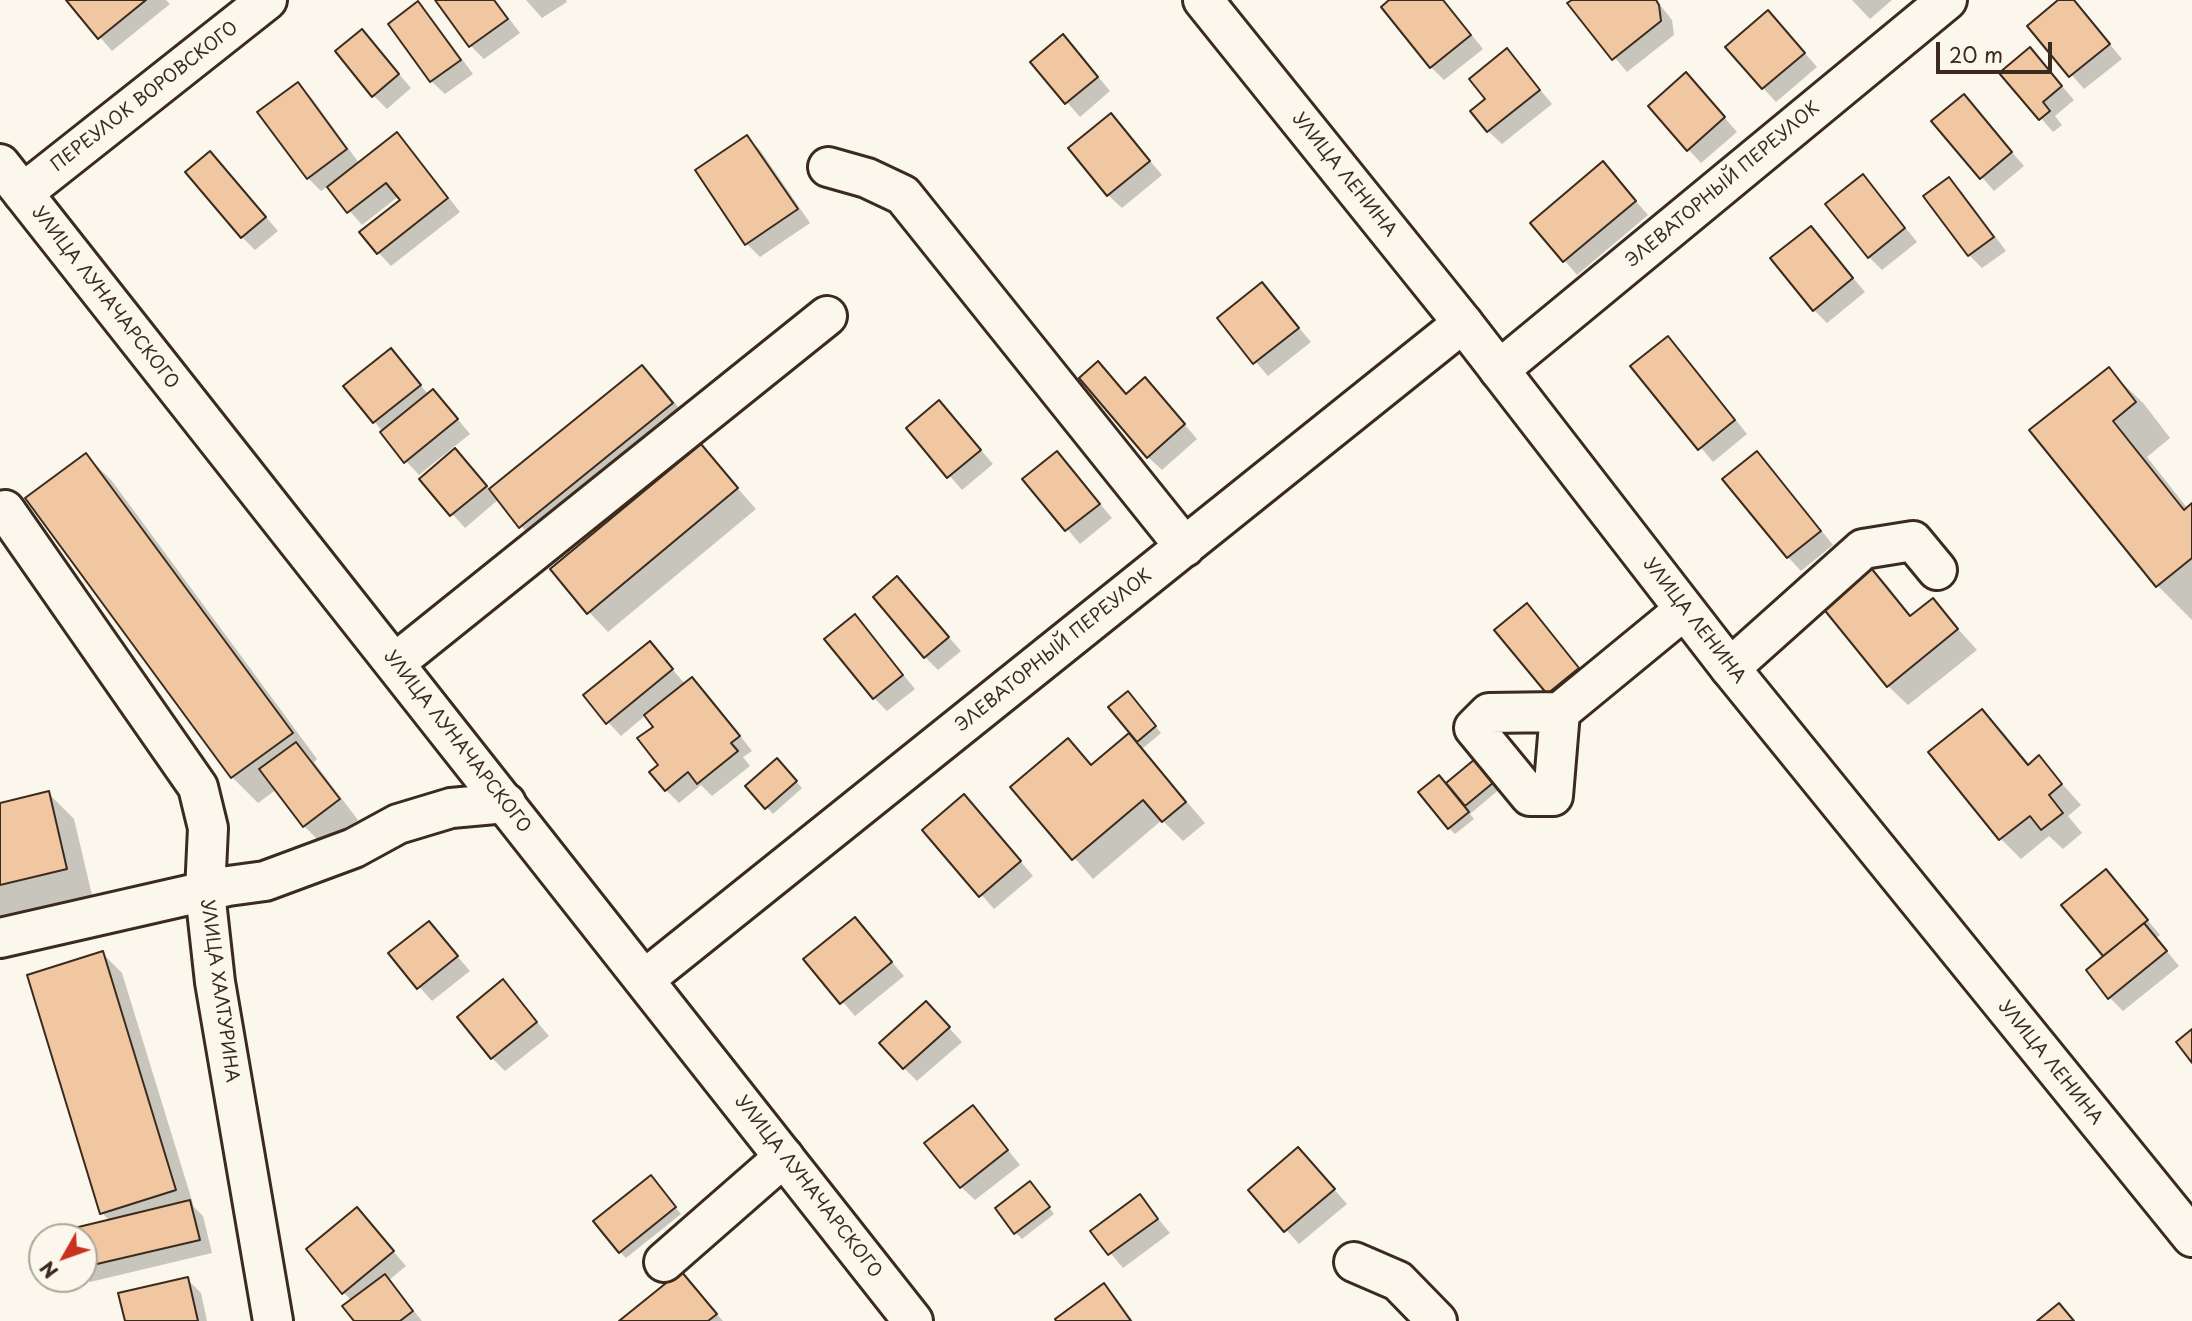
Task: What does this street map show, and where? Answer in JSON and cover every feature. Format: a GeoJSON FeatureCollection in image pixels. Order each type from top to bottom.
{"type":"FeatureCollection","features":[{"type":"Feature","properties":{"kind":"main road","name":"ПЕРЕУЛОК ВОРОВСКОГО"},"geometry":{"type":"LineString","coordinates":[[11,179],[267,0]]}},
{"type":"Feature","properties":{"kind":"main road","name":"УЛИЦА ЛЕНИНА"},"geometry":{"type":"LineString","coordinates":[[1203,0],[1463,323],[1730,668],[2192,1237]]}},
{"type":"Feature","properties":{"kind":"main road","name":"ЭЛЕВАТОРНЫЙ ПЕРЕУЛОК"},"geometry":{"type":"LineString","coordinates":[[1499,370],[1947,0]]}},
{"type":"Feature","properties":{"kind":"main road"},"geometry":{"type":"LineString","coordinates":[[828,167],[867,178],[903,195],[1185,547]]}},
{"type":"Feature","properties":{"kind":"main road","name":"УЛИЦА ЛУНАЧАРСКОГО"},"geometry":{"type":"LineString","coordinates":[[11,179],[913,1321]]}},
{"type":"Feature","properties":{"kind":"main road"},"geometry":{"type":"LineString","coordinates":[[395,663],[827,316]]}},
{"type":"Feature","properties":{"kind":"main road","name":"ЭЛЕВАТОРНЫЙ ПЕРЕУЛОК"},"geometry":{"type":"LineString","coordinates":[[645,979],[1463,323]]}},
{"type":"Feature","properties":{"kind":"main road","name":"УЛИЦА ХАЛТУРИНА"},"geometry":{"type":"LineString","coordinates":[[5,510],[198,787],[208,828],[205,892],[215,982],[273,1321]]}},
{"type":"Feature","properties":{"kind":"main road"},"geometry":{"type":"LineString","coordinates":[[1730,668],[1863,549],[1913,541],[1937,570]]}},
{"type":"Feature","properties":{"kind":"main road"},"geometry":{"type":"LineString","coordinates":[[1560,712],[1684,610]]}},
{"type":"Feature","properties":{"kind":"main road"},"geometry":{"type":"LineString","coordinates":[[0,938],[265,881],[354,848],[398,824],[452,808],[506,803]]}},
{"type":"Feature","properties":{"kind":"main road"},"geometry":{"type":"LineString","coordinates":[[664,1262],[784,1157]]}},
{"type":"Feature","properties":{"kind":"main road"},"geometry":{"type":"LineString","coordinates":[[1354,1262],[1398,1281],[1437,1321]]}},
{"type":"Feature","properties":{"kind":"building"},"geometry":{"type":"Polygon","coordinates":[[[66,0],[146,0],[98,39],[66,0]]]}},
{"type":"Feature","properties":{"kind":"building"},"geometry":{"type":"Polygon","coordinates":[[[435,0],[494,0],[508,19],[469,47],[435,0]]]}},
{"type":"Feature","properties":{"kind":"building"},"geometry":{"type":"Polygon","coordinates":[[[1389,0],[1443,0],[1471,35],[1430,68],[1381,7],[1389,0]]]}},
{"type":"Feature","properties":{"kind":"building"},"geometry":{"type":"Polygon","coordinates":[[[1572,0],[1656,0],[1661,21],[1612,60],[1567,3],[1572,0]]]}},
{"type":"Feature","properties":{"kind":"building"},"geometry":{"type":"Polygon","coordinates":[[[2058,0],[2074,0],[2110,44],[2069,77],[2027,26],[2058,0]]]}},
{"type":"Feature","properties":{"kind":"building"},"geometry":{"type":"Polygon","coordinates":[[[418,1],[461,60],[430,82],[388,24],[418,1]]]}},
{"type":"Feature","properties":{"kind":"building"},"geometry":{"type":"Polygon","coordinates":[[[1768,10],[1805,53],[1762,89],[1725,47],[1768,10]]]}},
{"type":"Feature","properties":{"kind":"building"},"geometry":{"type":"Polygon","coordinates":[[[362,29],[399,74],[372,97],[335,51],[362,29]]]}},
{"type":"Feature","properties":{"kind":"building"},"geometry":{"type":"Polygon","coordinates":[[[1063,34],[1098,77],[1065,104],[1030,62],[1063,34]]]}},
{"type":"Feature","properties":{"kind":"building"},"geometry":{"type":"Polygon","coordinates":[[[2030,47],[2062,86],[2043,102],[2050,111],[2039,120],[1999,73],[2030,47]]]}},
{"type":"Feature","properties":{"kind":"building"},"geometry":{"type":"Polygon","coordinates":[[[1507,48],[1540,90],[1487,132],[1470,111],[1485,99],[1469,79],[1507,48]]]}},
{"type":"Feature","properties":{"kind":"building"},"geometry":{"type":"Polygon","coordinates":[[[1686,72],[1725,117],[1687,151],[1648,106],[1686,72]]]}},
{"type":"Feature","properties":{"kind":"building"},"geometry":{"type":"Polygon","coordinates":[[[298,82],[347,149],[307,179],[257,112],[298,82]]]}},
{"type":"Feature","properties":{"kind":"building"},"geometry":{"type":"Polygon","coordinates":[[[1964,94],[2012,152],[1980,179],[1931,121],[1964,94]]]}},
{"type":"Feature","properties":{"kind":"building"},"geometry":{"type":"Polygon","coordinates":[[[1111,113],[1150,161],[1107,196],[1068,148],[1111,113]]]}},
{"type":"Feature","properties":{"kind":"building"},"geometry":{"type":"Polygon","coordinates":[[[397,132],[448,198],[377,254],[359,232],[400,200],[386,183],[347,213],[327,187],[397,132]]]}},
{"type":"Feature","properties":{"kind":"building"},"geometry":{"type":"Polygon","coordinates":[[[747,135],[798,209],[745,245],[695,170],[747,135]]]}},
{"type":"Feature","properties":{"kind":"building"},"geometry":{"type":"Polygon","coordinates":[[[210,151],[266,217],[241,238],[185,172],[210,151]]]}},
{"type":"Feature","properties":{"kind":"building"},"geometry":{"type":"Polygon","coordinates":[[[1603,161],[1636,201],[1563,262],[1530,223],[1603,161]]]}},
{"type":"Feature","properties":{"kind":"building"},"geometry":{"type":"Polygon","coordinates":[[[1863,174],[1905,228],[1868,258],[1825,204],[1863,174]]]}},
{"type":"Feature","properties":{"kind":"building"},"geometry":{"type":"Polygon","coordinates":[[[1949,177],[1994,237],[1968,256],[1923,196],[1949,177]]]}},
{"type":"Feature","properties":{"kind":"building"},"geometry":{"type":"Polygon","coordinates":[[[1811,226],[1853,278],[1813,311],[1770,258],[1811,226]]]}},
{"type":"Feature","properties":{"kind":"building"},"geometry":{"type":"Polygon","coordinates":[[[1262,282],[1299,328],[1253,364],[1217,318],[1262,282]]]}},
{"type":"Feature","properties":{"kind":"building"},"geometry":{"type":"Polygon","coordinates":[[[1668,336],[1735,420],[1698,450],[1630,366],[1668,336]]]}},
{"type":"Feature","properties":{"kind":"building"},"geometry":{"type":"Polygon","coordinates":[[[391,348],[421,385],[373,423],[343,386],[391,348]]]}},
{"type":"Feature","properties":{"kind":"building"},"geometry":{"type":"Polygon","coordinates":[[[1098,361],[1126,394],[1145,377],[1185,424],[1147,458],[1079,378],[1098,361]]]}},
{"type":"Feature","properties":{"kind":"building"},"geometry":{"type":"Polygon","coordinates":[[[642,365],[673,403],[519,528],[489,489],[642,365]]]}},
{"type":"Feature","properties":{"kind":"building"},"geometry":{"type":"Polygon","coordinates":[[[2109,367],[2136,402],[2113,421],[2184,510],[2192,503],[2192,558],[2156,587],[2029,430],[2109,367]]]}},
{"type":"Feature","properties":{"kind":"building"},"geometry":{"type":"Polygon","coordinates":[[[433,389],[458,419],[404,463],[380,432],[433,389]]]}},
{"type":"Feature","properties":{"kind":"building"},"geometry":{"type":"Polygon","coordinates":[[[939,400],[981,450],[947,478],[906,428],[939,400]]]}},
{"type":"Feature","properties":{"kind":"building"},"geometry":{"type":"Polygon","coordinates":[[[701,444],[738,488],[587,614],[550,569],[701,444]]]}},
{"type":"Feature","properties":{"kind":"building"},"geometry":{"type":"Polygon","coordinates":[[[455,448],[487,486],[450,516],[419,479],[455,448]]]}},
{"type":"Feature","properties":{"kind":"building"},"geometry":{"type":"Polygon","coordinates":[[[1057,451],[1100,504],[1065,531],[1022,479],[1057,451]]]}},
{"type":"Feature","properties":{"kind":"building"},"geometry":{"type":"Polygon","coordinates":[[[1757,451],[1821,531],[1787,558],[1722,479],[1757,451]]]}},
{"type":"Feature","properties":{"kind":"building"},"geometry":{"type":"Polygon","coordinates":[[[86,453],[293,733],[231,778],[25,498],[86,453]]]}},
{"type":"Feature","properties":{"kind":"building"},"geometry":{"type":"Polygon","coordinates":[[[1867,563],[1910,616],[1933,598],[1958,629],[1887,687],[1818,602],[1867,563]]]}},
{"type":"Feature","properties":{"kind":"building"},"geometry":{"type":"Polygon","coordinates":[[[897,576],[949,637],[924,658],[873,597],[897,576]]]}},
{"type":"Feature","properties":{"kind":"building"},"geometry":{"type":"Polygon","coordinates":[[[1527,603],[1579,668],[1547,694],[1494,630],[1527,603]]]}},
{"type":"Feature","properties":{"kind":"building"},"geometry":{"type":"Polygon","coordinates":[[[855,614],[903,675],[873,699],[824,639],[855,614]]]}},
{"type":"Feature","properties":{"kind":"building"},"geometry":{"type":"Polygon","coordinates":[[[650,641],[673,669],[606,724],[583,695],[650,641]]]}},
{"type":"Feature","properties":{"kind":"building"},"geometry":{"type":"Polygon","coordinates":[[[692,677],[740,736],[731,743],[738,751],[697,784],[688,772],[665,791],[649,772],[658,765],[637,738],[653,727],[644,715],[692,677]]]}},
{"type":"Feature","properties":{"kind":"building"},"geometry":{"type":"Polygon","coordinates":[[[1128,691],[1156,726],[1137,742],[1108,707],[1128,691]]]}},
{"type":"Feature","properties":{"kind":"building"},"geometry":{"type":"Polygon","coordinates":[[[1982,709],[2028,765],[2039,755],[2062,784],[2049,795],[2063,813],[2041,830],[2030,816],[1999,840],[1928,752],[1982,709]]]}},
{"type":"Feature","properties":{"kind":"building"},"geometry":{"type":"Polygon","coordinates":[[[1129,733],[1186,802],[1162,822],[1143,800],[1072,860],[1010,787],[1068,738],[1091,765],[1129,733]]]}},
{"type":"Feature","properties":{"kind":"building"},"geometry":{"type":"Polygon","coordinates":[[[1504,735],[1522,759],[1465,806],[1446,783],[1504,735]]]}},
{"type":"Feature","properties":{"kind":"building"},"geometry":{"type":"Polygon","coordinates":[[[296,742],[340,799],[303,827],[259,769],[296,742]]]}},
{"type":"Feature","properties":{"kind":"building"},"geometry":{"type":"Polygon","coordinates":[[[777,758],[797,781],[765,809],[745,786],[777,758]]]}},
{"type":"Feature","properties":{"kind":"building"},"geometry":{"type":"Polygon","coordinates":[[[1439,775],[1469,812],[1448,829],[1418,792],[1439,775]]]}},
{"type":"Feature","properties":{"kind":"building"},"geometry":{"type":"Polygon","coordinates":[[[49,791],[67,869],[0,885],[0,803],[49,791]]]}},
{"type":"Feature","properties":{"kind":"building"},"geometry":{"type":"Polygon","coordinates":[[[964,794],[1021,861],[979,897],[922,830],[964,794]]]}},
{"type":"Feature","properties":{"kind":"building"},"geometry":{"type":"Polygon","coordinates":[[[2106,869],[2148,920],[2103,956],[2061,905],[2106,869]]]}},
{"type":"Feature","properties":{"kind":"building"},"geometry":{"type":"Polygon","coordinates":[[[855,917],[892,962],[840,1004],[803,959],[855,917]]]}},
{"type":"Feature","properties":{"kind":"building"},"geometry":{"type":"Polygon","coordinates":[[[429,921],[458,956],[417,989],[388,953],[429,921]]]}},
{"type":"Feature","properties":{"kind":"building"},"geometry":{"type":"Polygon","coordinates":[[[2144,923],[2167,951],[2108,999],[2086,970],[2144,923]]]}},
{"type":"Feature","properties":{"kind":"building"},"geometry":{"type":"Polygon","coordinates":[[[103,951],[176,1190],[100,1214],[27,975],[103,951]]]}},
{"type":"Feature","properties":{"kind":"building"},"geometry":{"type":"Polygon","coordinates":[[[503,979],[537,1022],[491,1059],[457,1017],[503,979]]]}},
{"type":"Feature","properties":{"kind":"building"},"geometry":{"type":"Polygon","coordinates":[[[926,1001],[950,1027],[903,1069],[879,1043],[926,1001]]]}},
{"type":"Feature","properties":{"kind":"building"},"geometry":{"type":"Polygon","coordinates":[[[2192,1029],[2192,1063],[2176,1042],[2192,1029]]]}},
{"type":"Feature","properties":{"kind":"building"},"geometry":{"type":"Polygon","coordinates":[[[973,1105],[1008,1150],[960,1188],[924,1143],[973,1105]]]}},
{"type":"Feature","properties":{"kind":"building"},"geometry":{"type":"Polygon","coordinates":[[[1298,1147],[1335,1189],[1284,1232],[1248,1190],[1298,1147]]]}},
{"type":"Feature","properties":{"kind":"building"},"geometry":{"type":"Polygon","coordinates":[[[651,1175],[676,1207],[619,1253],[593,1221],[651,1175]]]}},
{"type":"Feature","properties":{"kind":"building"},"geometry":{"type":"Polygon","coordinates":[[[1030,1181],[1050,1207],[1014,1234],[995,1208],[1030,1181]]]}},
{"type":"Feature","properties":{"kind":"building"},"geometry":{"type":"Polygon","coordinates":[[[1140,1194],[1158,1219],[1108,1255],[1090,1231],[1140,1194]]]}},
{"type":"Feature","properties":{"kind":"building"},"geometry":{"type":"Polygon","coordinates":[[[190,1200],[200,1240],[98,1264],[98,1223],[95,1223],[190,1200]]]}},
{"type":"Feature","properties":{"kind":"building"},"geometry":{"type":"Polygon","coordinates":[[[357,1207],[394,1251],[342,1294],[306,1249],[357,1207]]]}},
{"type":"Feature","properties":{"kind":"building"},"geometry":{"type":"Polygon","coordinates":[[[681,1271],[717,1314],[708,1321],[619,1321],[681,1271]]]}},
{"type":"Feature","properties":{"kind":"building"},"geometry":{"type":"Polygon","coordinates":[[[385,1274],[413,1311],[400,1321],[354,1321],[342,1306],[385,1274]]]}},
{"type":"Feature","properties":{"kind":"building"},"geometry":{"type":"Polygon","coordinates":[[[188,1277],[198,1321],[125,1321],[118,1293],[188,1277]]]}},
{"type":"Feature","properties":{"kind":"building"},"geometry":{"type":"Polygon","coordinates":[[[1104,1283],[1131,1321],[1056,1321],[1055,1319],[1104,1283]]]}},
{"type":"Feature","properties":{"kind":"building"},"geometry":{"type":"Polygon","coordinates":[[[2059,1303],[2074,1321],[2037,1321],[2059,1303]]]}}]}
